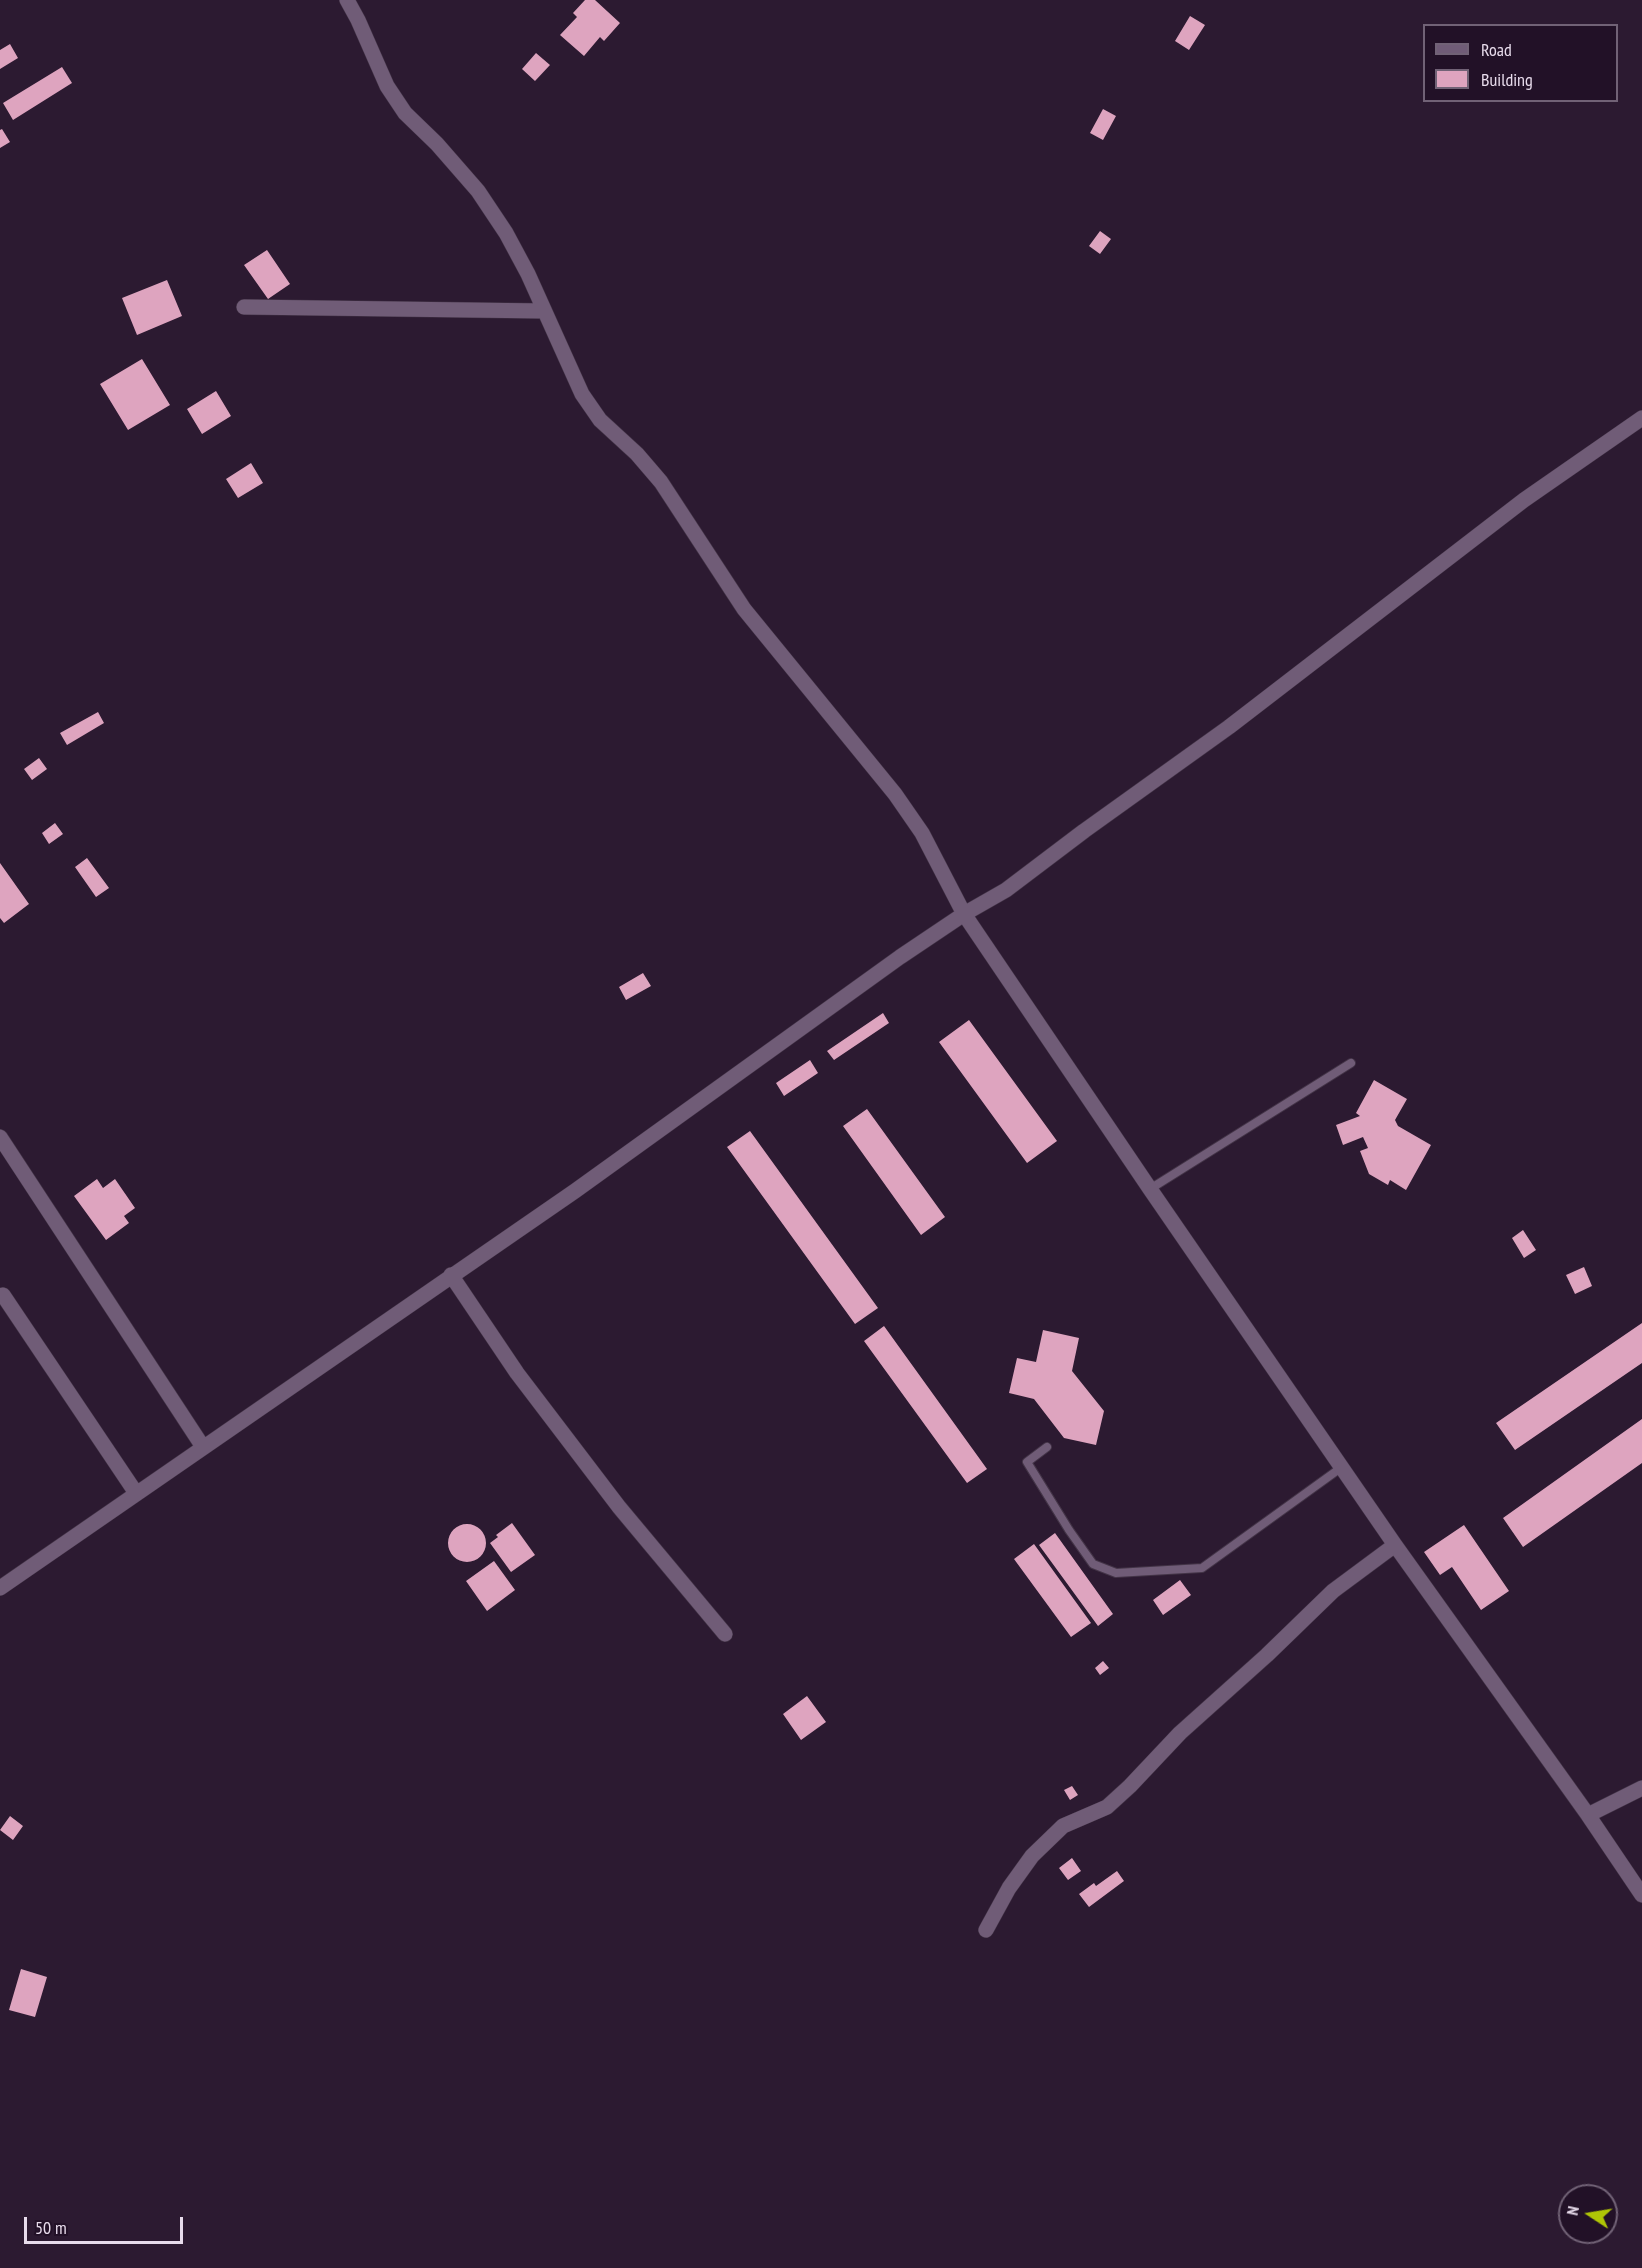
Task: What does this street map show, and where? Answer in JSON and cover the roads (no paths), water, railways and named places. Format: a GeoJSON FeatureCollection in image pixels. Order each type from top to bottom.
{"type":"FeatureCollection","features":[{"type":"Feature","properties":{"kind":"street"},"geometry":{"type":"LineString","coordinates":[[347,0],[387,86],[405,113],[437,144],[478,191],[506,233],[582,394],[600,420],[637,454],[662,482],[744,609],[896,794],[922,833],[964,914],[1150,1189],[1395,1545],[1588,1815],[1642,1895]]}},
{"type":"Feature","properties":{"kind":"street"},"geometry":{"type":"LineString","coordinates":[[244,307],[544,311]]}},
{"type":"Feature","properties":{"kind":"street"},"geometry":{"type":"LineString","coordinates":[[0,1588],[574,1191],[830,1006],[964,914],[1006,890],[1083,831],[1229,727],[1524,500],[1642,418]]}},
{"type":"Feature","properties":{"kind":"street"},"geometry":{"type":"LineString","coordinates":[[0,1137],[203,1447]]}},
{"type":"Feature","properties":{"kind":"street"},"geometry":{"type":"LineString","coordinates":[[451,1275],[517,1373],[619,1507],[724,1634]]}},
{"type":"Feature","properties":{"kind":"street"},"geometry":{"type":"LineString","coordinates":[[3,1295],[136,1493]]}},
{"type":"Feature","properties":{"kind":"street"},"geometry":{"type":"LineString","coordinates":[[986,1930],[1009,1888],[1032,1856],[1063,1827],[1107,1807],[1180,1733],[1267,1655],[1334,1590],[1395,1545]]}},
{"type":"Feature","properties":{"kind":"street"},"geometry":{"type":"LineString","coordinates":[[1588,1815],[1642,1788]]}},
{"type":"Feature","properties":{"kind":"lane"},"geometry":{"type":"LineString","coordinates":[[1150,1189],[1351,1063]]}},
{"type":"Feature","properties":{"kind":"lane"},"geometry":{"type":"LineString","coordinates":[[1047,1447],[1027,1462],[1093,1564],[1116,1573],[1202,1568],[1342,1467]]}}]}
